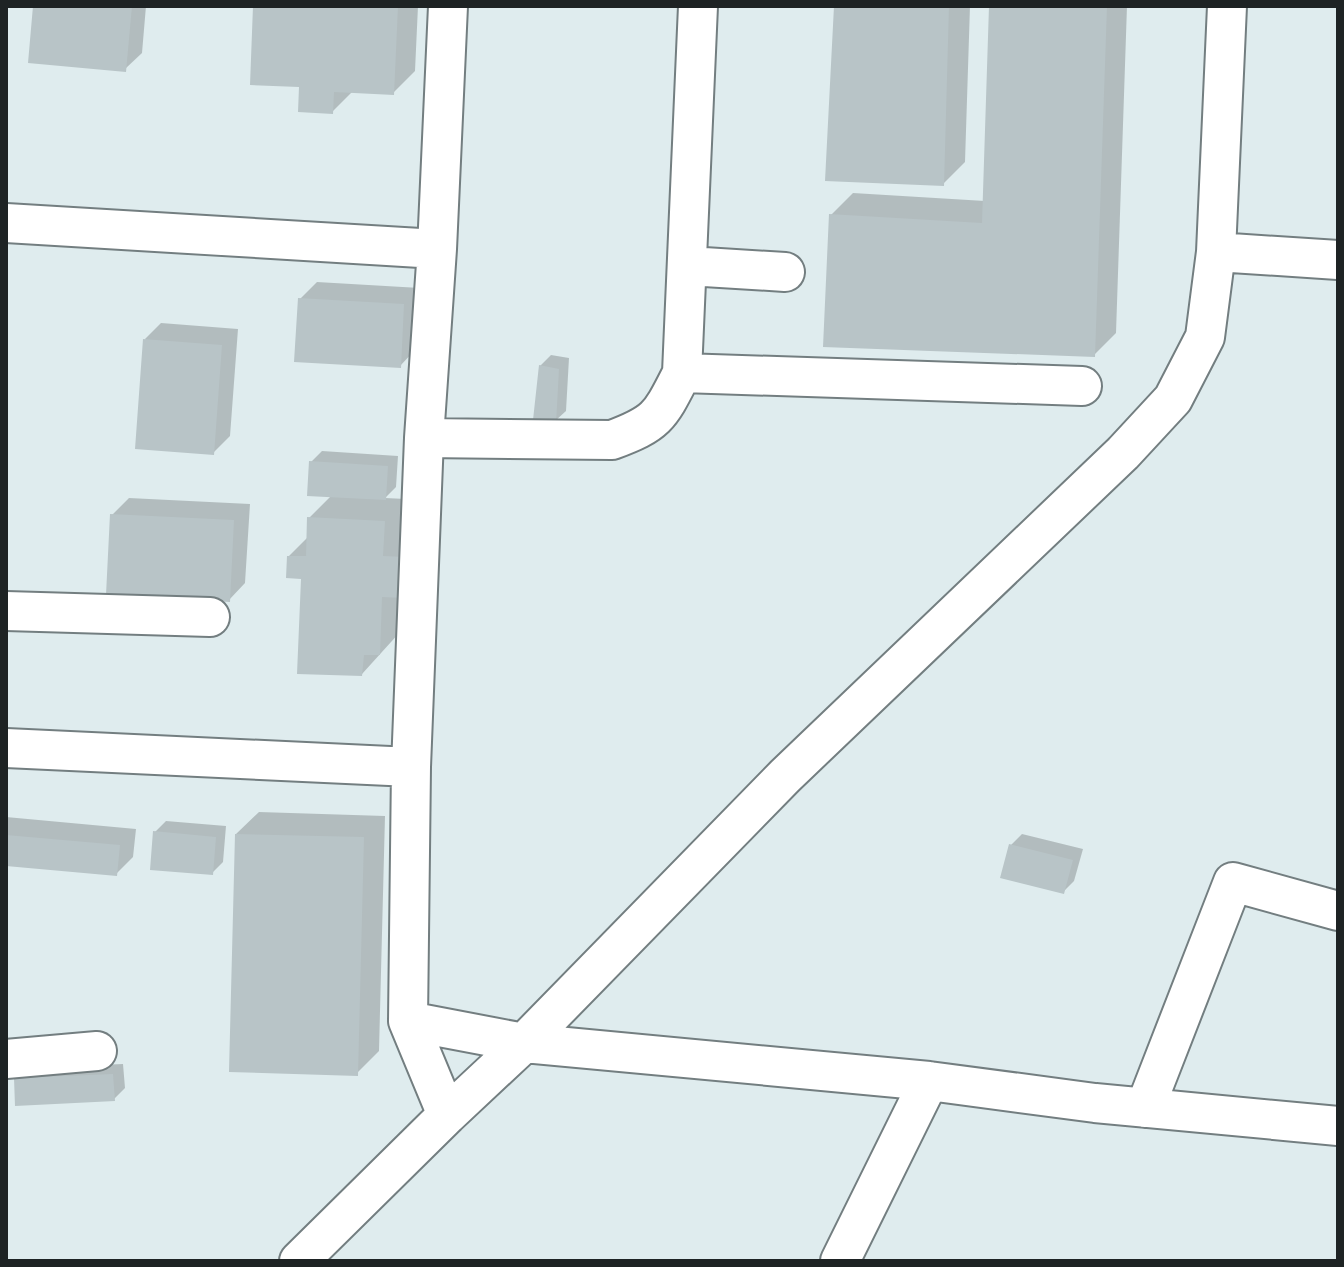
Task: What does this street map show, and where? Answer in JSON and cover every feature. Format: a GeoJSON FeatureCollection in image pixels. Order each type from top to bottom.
{"type":"FeatureCollection","features":[{"type":"Feature","properties":{"kind":"lane"},"geometry":{"type":"LineString","coordinates":[[447,1115],[408,1021],[411,767],[424,438],[437,249],[448,6]]}},
{"type":"Feature","properties":{"kind":"lane"},"geometry":{"type":"LineString","coordinates":[[424,438],[612,440],[637,431],[661,414],[682,373],[698,6]]}},
{"type":"Feature","properties":{"kind":"lane"},"geometry":{"type":"LineString","coordinates":[[299,1261],[524,1043],[785,776],[1123,453],[1173,399],[1205,337],[1216,252],[1227,6]]}},
{"type":"Feature","properties":{"kind":"lane"},"geometry":{"type":"LineString","coordinates":[[6,223],[437,249]]}},
{"type":"Feature","properties":{"kind":"lane"},"geometry":{"type":"LineString","coordinates":[[1216,252],[1338,260]]}},
{"type":"Feature","properties":{"kind":"lane"},"geometry":{"type":"LineString","coordinates":[[688,266],[785,272]]}},
{"type":"Feature","properties":{"kind":"lane"},"geometry":{"type":"LineString","coordinates":[[682,373],[1082,386]]}},
{"type":"Feature","properties":{"kind":"lane"},"geometry":{"type":"LineString","coordinates":[[6,611],[210,617]]}},
{"type":"Feature","properties":{"kind":"lane"},"geometry":{"type":"LineString","coordinates":[[6,748],[411,767]]}},
{"type":"Feature","properties":{"kind":"lane"},"geometry":{"type":"LineString","coordinates":[[1145,1108],[1233,882],[1338,911]]}},
{"type":"Feature","properties":{"kind":"lane"},"geometry":{"type":"LineString","coordinates":[[408,1021],[524,1043],[929,1081],[1145,1108],[1338,1126]]}},
{"type":"Feature","properties":{"kind":"lane"},"geometry":{"type":"LineString","coordinates":[[6,1059],[97,1051]]}},
{"type":"Feature","properties":{"kind":"lane"},"geometry":{"type":"LineString","coordinates":[[840,1261],[929,1081]]}},
{"type":"Feature","properties":{"kind":"building"},"geometry":{"type":"Polygon","coordinates":[[[33,6],[132,6],[126,72],[28,63],[33,6]]]}},
{"type":"Feature","properties":{"kind":"building"},"geometry":{"type":"Polygon","coordinates":[[[253,6],[398,6],[394,95],[334,92],[333,114],[298,112],[299,87],[250,85],[253,6]]]}},
{"type":"Feature","properties":{"kind":"building"},"geometry":{"type":"Polygon","coordinates":[[[834,6],[949,6],[944,186],[825,181],[834,6]]]}},
{"type":"Feature","properties":{"kind":"building"},"geometry":{"type":"Polygon","coordinates":[[[989,6],[1107,6],[1095,357],[823,347],[829,214],[982,223],[989,6]]]}},
{"type":"Feature","properties":{"kind":"building"},"geometry":{"type":"Polygon","coordinates":[[[298,298],[404,304],[401,368],[294,362],[298,298]]]}},
{"type":"Feature","properties":{"kind":"building"},"geometry":{"type":"Polygon","coordinates":[[[143,339],[222,345],[214,455],[135,449],[143,339]]]}},
{"type":"Feature","properties":{"kind":"building"},"geometry":{"type":"Polygon","coordinates":[[[539,365],[559,369],[556,424],[533,420],[539,365]]]}},
{"type":"Feature","properties":{"kind":"building"},"geometry":{"type":"Polygon","coordinates":[[[309,461],[388,466],[386,500],[307,496],[309,461]]]}},
{"type":"Feature","properties":{"kind":"building"},"geometry":{"type":"Polygon","coordinates":[[[110,514],[234,520],[230,602],[106,595],[110,514]]]}},
{"type":"Feature","properties":{"kind":"building"},"geometry":{"type":"Polygon","coordinates":[[[307,517],[385,521],[383,556],[406,557],[404,598],[382,597],[380,655],[364,655],[362,676],[297,674],[301,579],[286,578],[287,556],[306,556],[307,517]]]}},
{"type":"Feature","properties":{"kind":"building"},"geometry":{"type":"Polygon","coordinates":[[[153,831],[216,837],[213,875],[150,870],[153,831]]]}},
{"type":"Feature","properties":{"kind":"building"},"geometry":{"type":"Polygon","coordinates":[[[235,834],[364,837],[358,1076],[229,1072],[235,834]]]}},
{"type":"Feature","properties":{"kind":"building"},"geometry":{"type":"Polygon","coordinates":[[[6,835],[120,845],[117,876],[6,866],[6,835]]]}},
{"type":"Feature","properties":{"kind":"building"},"geometry":{"type":"Polygon","coordinates":[[[1009,844],[1073,860],[1064,894],[1000,878],[1009,844]]]}},
{"type":"Feature","properties":{"kind":"building"},"geometry":{"type":"Polygon","coordinates":[[[113,1074],[115,1101],[15,1106],[14,1078],[113,1074]]]}}]}
